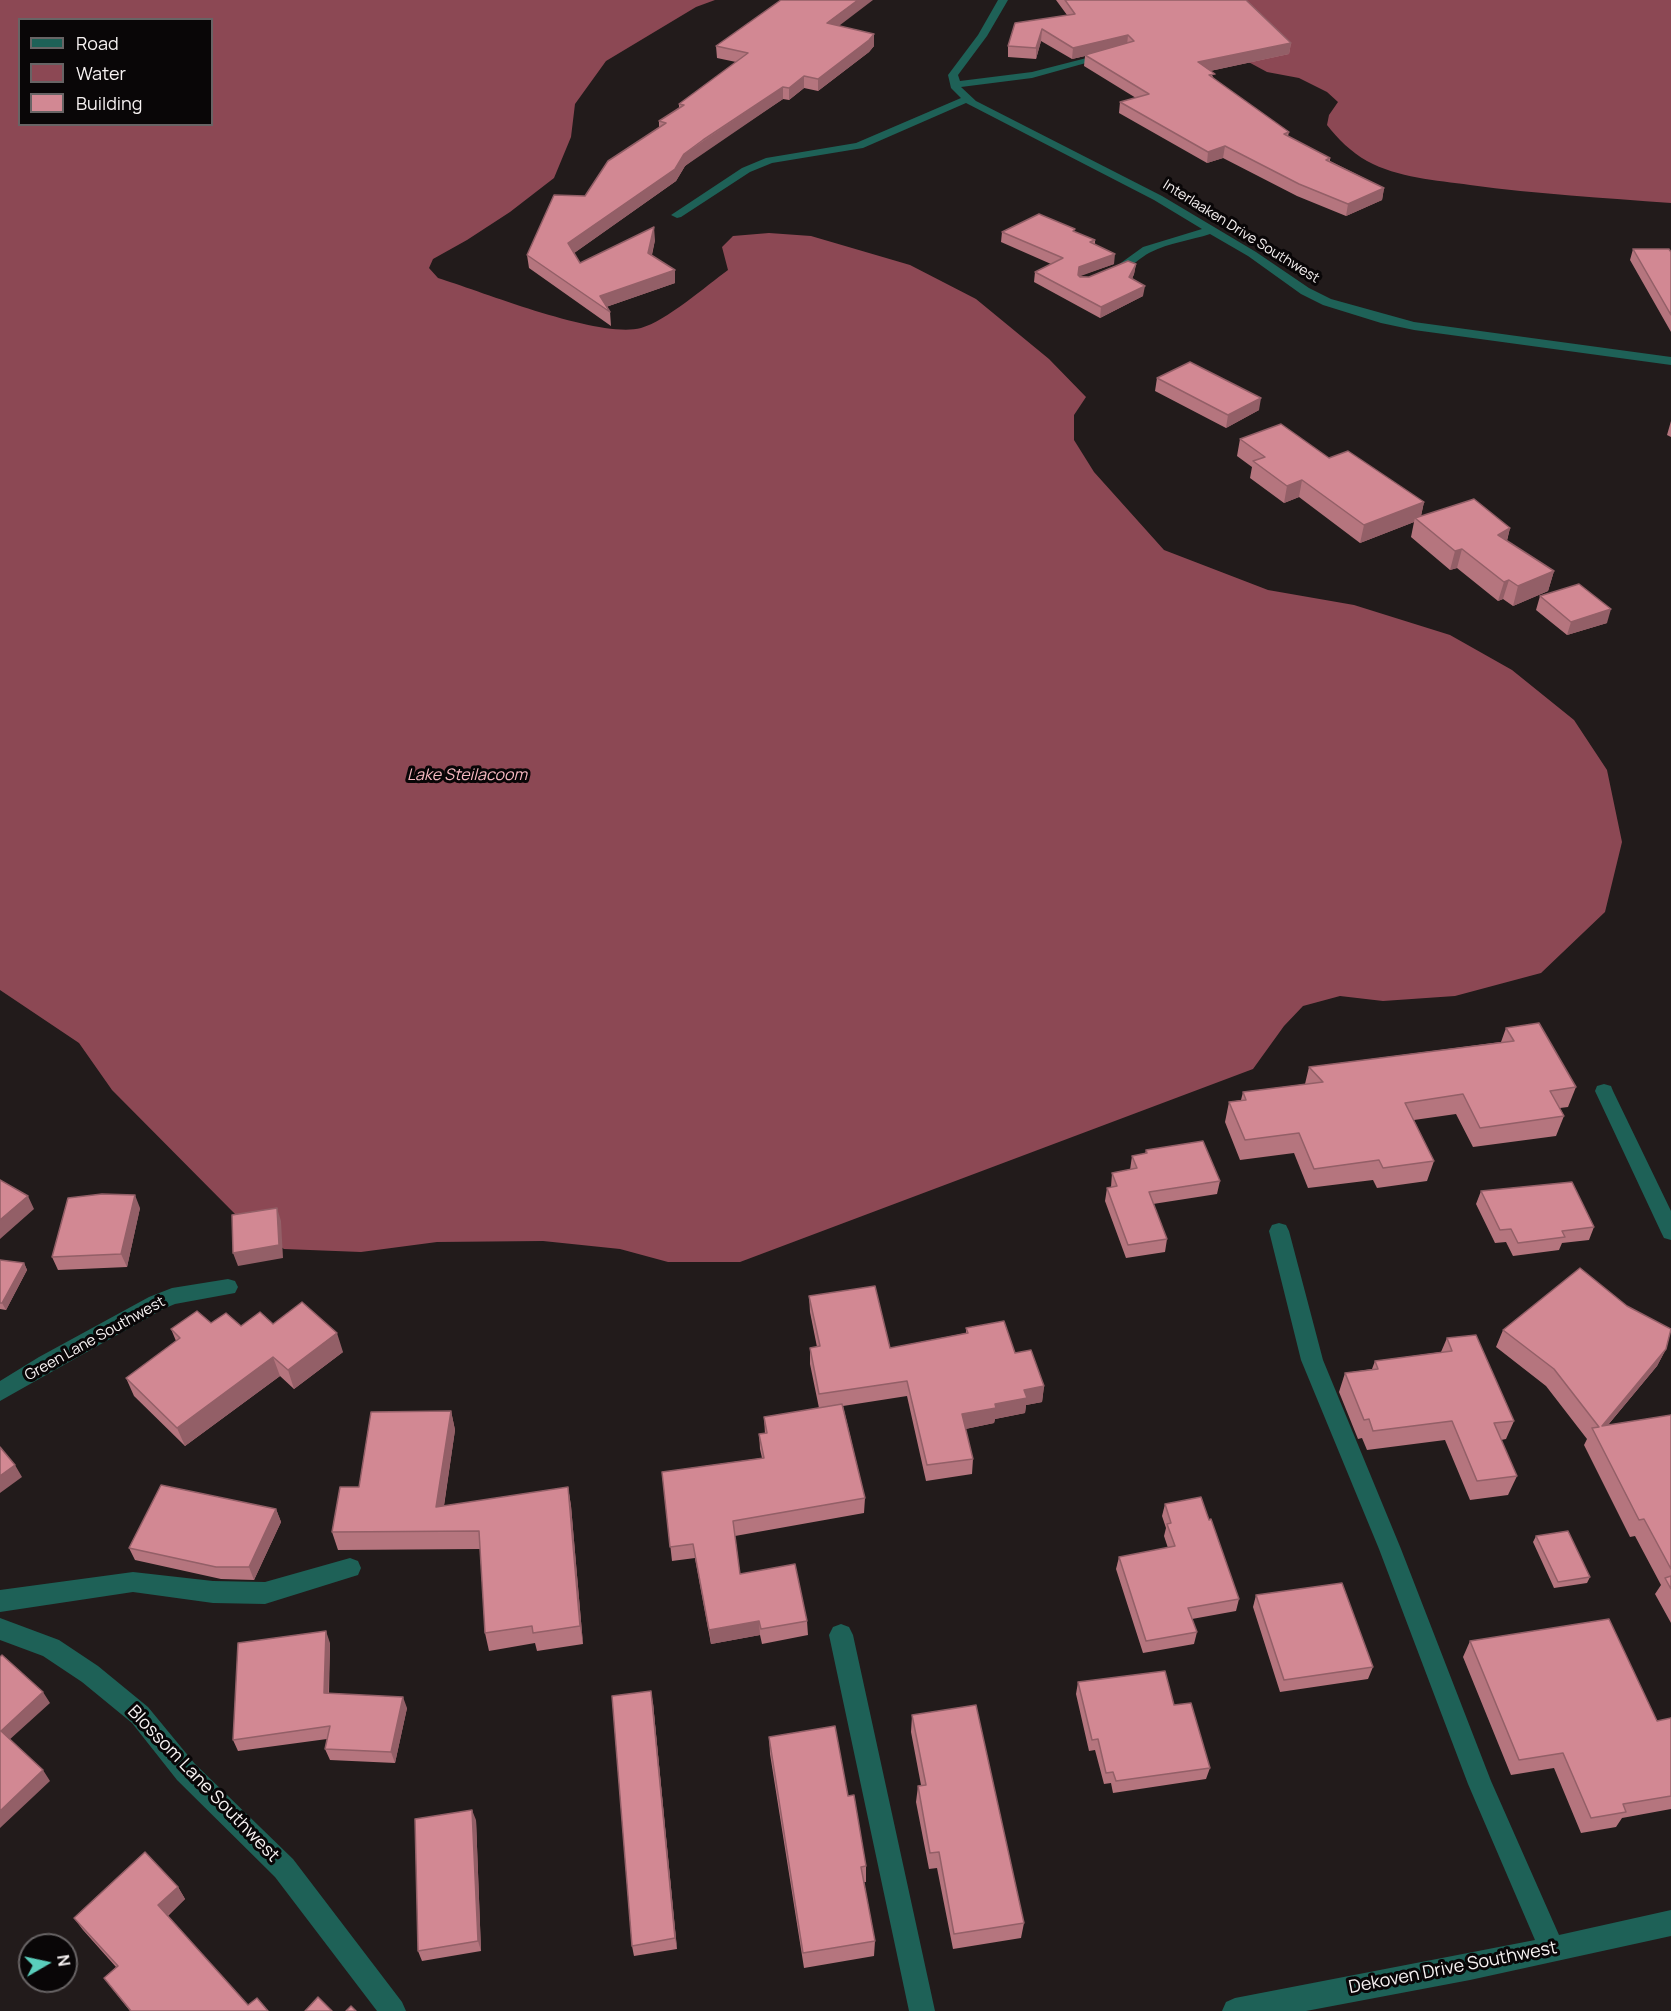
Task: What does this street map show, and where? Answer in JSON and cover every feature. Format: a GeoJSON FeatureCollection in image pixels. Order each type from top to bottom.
{"type":"FeatureCollection","features":[{"type":"Feature","properties":{"kind":"street"},"geometry":{"type":"LineString","coordinates":[[1003,0],[982,36],[953,75],[955,85],[1032,75],[1116,54]]}},
{"type":"Feature","properties":{"kind":"street","name":"Interlaaken Drive Southwest"},"geometry":{"type":"LineString","coordinates":[[955,85],[968,99],[997,117],[1148,193],[1252,254],[1305,291],[1327,302],[1384,320],[1414,326],[1671,361]]}},
{"type":"Feature","properties":{"kind":"street"},"geometry":{"type":"LineString","coordinates":[[677,215],[746,170],[770,160],[859,146],[968,99]]}},
{"type":"Feature","properties":{"kind":"street"},"geometry":{"type":"LineString","coordinates":[[1092,278],[1122,267],[1147,249],[1212,230]]}},
{"type":"Feature","properties":{"kind":"street"},"geometry":{"type":"LineString","coordinates":[[1604,1091],[1671,1232]]}},
{"type":"Feature","properties":{"kind":"street"},"geometry":{"type":"LineString","coordinates":[[1279,1231],[1312,1360],[1390,1549],[1480,1784],[1552,1949]]}},
{"type":"Feature","properties":{"kind":"street","name":"Green Lane Southwest"},"geometry":{"type":"LineString","coordinates":[[0,1392],[46,1363],[156,1303],[172,1296],[228,1287]]}},
{"type":"Feature","properties":{"kind":"street"},"geometry":{"type":"LineString","coordinates":[[0,1601],[133,1582],[213,1592],[265,1593],[350,1568]]}},
{"type":"Feature","properties":{"kind":"street","name":"Blossom Lane Southwest"},"geometry":{"type":"LineString","coordinates":[[0,1629],[51,1648],[90,1674],[140,1715],[186,1772],[284,1868],[393,2011]]}},
{"type":"Feature","properties":{"kind":"street"},"geometry":{"type":"LineString","coordinates":[[841,1635],[922,2011]]}},
{"type":"Feature","properties":{"kind":"street","name":"Dekoven Drive Southwest"},"geometry":{"type":"LineString","coordinates":[[1234,2011],[1552,1949],[1671,1923]]}},
{"type":"Feature","properties":{"kind":"water","name":"Lake Steilacoom"},"geometry":{"type":"Polygon","coordinates":[[[0,0],[715,0],[696,7],[606,61],[575,104],[571,137],[554,178],[510,212],[433,259],[429,268],[438,278],[570,321],[622,330],[641,328],[662,318],[728,270],[722,247],[733,236],[769,233],[811,236],[910,265],[976,299],[1049,359],[1086,397],[1074,415],[1074,440],[1094,472],[1164,550],[1268,590],[1354,605],[1450,635],[1512,670],[1574,720],[1607,770],[1622,842],[1605,912],[1541,973],[1455,996],[1383,1001],[1340,996],[1303,1006],[1284,1026],[1253,1069],[740,1262],[668,1262],[620,1249],[543,1241],[437,1242],[361,1252],[284,1249],[240,1219],[112,1090],[79,1043],[0,990],[0,0]]]}},
{"type":"Feature","properties":{"kind":"water"},"geometry":{"type":"Polygon","coordinates":[[[1232,0],[1671,0],[1671,203],[1495,188],[1417,178],[1379,167],[1350,149],[1327,125],[1329,115],[1338,102],[1327,92],[1299,78],[1267,72],[1241,58],[1232,0]]]}},
{"type":"Feature","properties":{"kind":"building"},"geometry":{"type":"Polygon","coordinates":[[[781,0],[858,0],[827,23],[874,34],[818,79],[804,76],[789,88],[783,87],[703,140],[684,154],[675,169],[568,243],[580,263],[654,227],[648,253],[675,270],[600,296],[610,312],[527,255],[554,195],[585,196],[608,161],[666,123],[659,121],[684,105],[679,104],[748,53],[716,46],[781,0]]]}},
{"type":"Feature","properties":{"kind":"building"},"geometry":{"type":"Polygon","coordinates":[[[1065,0],[1246,0],[1291,43],[1198,62],[1215,74],[1209,75],[1289,132],[1284,134],[1330,158],[1326,160],[1384,188],[1348,204],[1299,184],[1225,146],[1208,152],[1120,102],[1149,94],[1085,55],[1134,41],[1128,35],[1073,48],[1042,29],[1036,48],[1008,46],[1015,23],[1075,14],[1065,0]]]}},
{"type":"Feature","properties":{"kind":"building"},"geometry":{"type":"Polygon","coordinates":[[[1039,214],[1075,229],[1073,231],[1095,240],[1090,242],[1115,254],[1079,267],[1080,277],[1089,277],[1128,261],[1136,264],[1129,277],[1145,286],[1101,307],[1035,272],[1063,258],[1002,232],[1039,214]]]}},
{"type":"Feature","properties":{"kind":"building"},"geometry":{"type":"Polygon","coordinates":[[[1633,249],[1669,249],[1671,252],[1671,315],[1633,249]]]}},
{"type":"Feature","properties":{"kind":"building"},"geometry":{"type":"Polygon","coordinates":[[[1190,362],[1261,398],[1228,415],[1157,378],[1190,362]]]}},
{"type":"Feature","properties":{"kind":"building"},"geometry":{"type":"Polygon","coordinates":[[[1281,424],[1329,458],[1348,451],[1424,502],[1364,525],[1302,480],[1287,486],[1253,461],[1265,457],[1240,439],[1281,424]]]}},
{"type":"Feature","properties":{"kind":"building"},"geometry":{"type":"Polygon","coordinates":[[[1474,499],[1510,528],[1498,535],[1554,571],[1518,586],[1509,580],[1504,582],[1462,549],[1455,551],[1415,518],[1474,499]]]}},
{"type":"Feature","properties":{"kind":"building"},"geometry":{"type":"Polygon","coordinates":[[[1579,584],[1611,609],[1571,622],[1540,596],[1579,584]]]}},
{"type":"Feature","properties":{"kind":"building"},"geometry":{"type":"Polygon","coordinates":[[[1539,1023],[1576,1087],[1550,1091],[1564,1116],[1480,1128],[1463,1094],[1405,1103],[1434,1161],[1383,1168],[1379,1160],[1314,1169],[1299,1133],[1245,1140],[1229,1102],[1246,1100],[1243,1092],[1323,1082],[1309,1067],[1514,1041],[1506,1028],[1539,1023]]]}},
{"type":"Feature","properties":{"kind":"building"},"geometry":{"type":"Polygon","coordinates":[[[1203,1141],[1220,1181],[1149,1192],[1167,1239],[1128,1245],[1107,1188],[1117,1186],[1112,1173],[1137,1168],[1132,1156],[1147,1153],[1146,1150],[1203,1141]]]}},
{"type":"Feature","properties":{"kind":"building"},"geometry":{"type":"Polygon","coordinates":[[[0,1180],[28,1196],[0,1220],[0,1180]]]}},
{"type":"Feature","properties":{"kind":"building"},"geometry":{"type":"Polygon","coordinates":[[[1572,1182],[1594,1227],[1562,1231],[1565,1237],[1518,1243],[1511,1229],[1500,1230],[1481,1191],[1572,1182]]]}},
{"type":"Feature","properties":{"kind":"building"},"geometry":{"type":"Polygon","coordinates":[[[102,1194],[135,1195],[121,1254],[52,1257],[68,1198],[102,1194]]]}},
{"type":"Feature","properties":{"kind":"building"},"geometry":{"type":"Polygon","coordinates":[[[277,1208],[279,1245],[233,1253],[232,1215],[277,1208]]]}},
{"type":"Feature","properties":{"kind":"building"},"geometry":{"type":"Polygon","coordinates":[[[0,1260],[24,1263],[2,1303],[0,1303],[0,1260]]]}},
{"type":"Feature","properties":{"kind":"building"},"geometry":{"type":"Polygon","coordinates":[[[1580,1268],[1627,1306],[1671,1329],[1666,1349],[1602,1426],[1671,1415],[1671,1569],[1644,1519],[1639,1520],[1592,1428],[1599,1427],[1554,1369],[1503,1330],[1580,1268]]]}},
{"type":"Feature","properties":{"kind":"building"},"geometry":{"type":"Polygon","coordinates":[[[875,1286],[890,1348],[968,1333],[966,1328],[1004,1321],[1015,1353],[1031,1350],[1044,1386],[1024,1390],[1027,1398],[995,1404],[996,1408],[962,1414],[973,1459],[927,1465],[907,1381],[819,1394],[810,1348],[820,1346],[809,1296],[875,1286]]]}},
{"type":"Feature","properties":{"kind":"building"},"geometry":{"type":"Polygon","coordinates":[[[302,1302],[337,1333],[288,1370],[273,1357],[177,1428],[126,1378],[180,1338],[171,1329],[197,1311],[211,1323],[226,1313],[241,1326],[260,1312],[273,1324],[302,1302]]]}},
{"type":"Feature","properties":{"kind":"building"},"geometry":{"type":"Polygon","coordinates":[[[1476,1335],[1514,1421],[1494,1423],[1517,1476],[1477,1481],[1452,1421],[1373,1431],[1369,1419],[1364,1420],[1345,1373],[1378,1369],[1375,1361],[1452,1351],[1447,1338],[1476,1335]]]}},
{"type":"Feature","properties":{"kind":"building"},"geometry":{"type":"Polygon","coordinates":[[[842,1404],[865,1498],[733,1521],[740,1574],[795,1564],[807,1621],[761,1629],[759,1621],[709,1630],[693,1544],[670,1547],[662,1472],[764,1458],[759,1434],[767,1433],[764,1417],[842,1404]]]}},
{"type":"Feature","properties":{"kind":"building"},"geometry":{"type":"Polygon","coordinates":[[[451,1411],[436,1507],[568,1487],[580,1626],[533,1633],[532,1626],[485,1633],[479,1531],[332,1532],[340,1487],[359,1487],[371,1412],[451,1411]]]}},
{"type":"Feature","properties":{"kind":"building"},"geometry":{"type":"Polygon","coordinates":[[[0,1447],[15,1465],[0,1476],[0,1447]]]}},
{"type":"Feature","properties":{"kind":"building"},"geometry":{"type":"Polygon","coordinates":[[[161,1485],[276,1509],[249,1567],[216,1567],[129,1548],[161,1485]]]}},
{"type":"Feature","properties":{"kind":"building"},"geometry":{"type":"Polygon","coordinates":[[[1201,1497],[1239,1599],[1188,1608],[1197,1632],[1146,1641],[1119,1557],[1175,1546],[1167,1524],[1171,1523],[1165,1504],[1201,1497]]]}},
{"type":"Feature","properties":{"kind":"building"},"geometry":{"type":"Polygon","coordinates":[[[1568,1531],[1590,1577],[1558,1582],[1536,1536],[1568,1531]]]}},
{"type":"Feature","properties":{"kind":"building"},"geometry":{"type":"Polygon","coordinates":[[[1671,1576],[1671,1589],[1665,1578],[1671,1576]]]}},
{"type":"Feature","properties":{"kind":"building"},"geometry":{"type":"Polygon","coordinates":[[[1342,1583],[1373,1667],[1284,1680],[1256,1595],[1342,1583]]]}},
{"type":"Feature","properties":{"kind":"building"},"geometry":{"type":"Polygon","coordinates":[[[1609,1619],[1657,1721],[1671,1718],[1671,1796],[1623,1804],[1626,1812],[1591,1818],[1563,1753],[1519,1760],[1470,1641],[1609,1619]]]}},
{"type":"Feature","properties":{"kind":"building"},"geometry":{"type":"Polygon","coordinates":[[[326,1631],[324,1693],[403,1697],[391,1752],[325,1749],[330,1726],[233,1740],[238,1643],[326,1631]]]}},
{"type":"Feature","properties":{"kind":"building"},"geometry":{"type":"Polygon","coordinates":[[[2,1655],[43,1692],[1,1731],[43,1770],[0,1811],[0,1657],[2,1655]]]}},
{"type":"Feature","properties":{"kind":"building"},"geometry":{"type":"Polygon","coordinates":[[[1165,1671],[1174,1705],[1191,1703],[1210,1768],[1116,1781],[1113,1772],[1106,1773],[1098,1739],[1092,1740],[1078,1682],[1165,1671]]]}},
{"type":"Feature","properties":{"kind":"building"},"geometry":{"type":"Polygon","coordinates":[[[651,1691],[675,1938],[632,1946],[612,1696],[651,1691]]]}},
{"type":"Feature","properties":{"kind":"building"},"geometry":{"type":"Polygon","coordinates":[[[976,1705],[1024,1923],[954,1934],[939,1852],[930,1853],[918,1786],[926,1785],[912,1715],[976,1705]]]}},
{"type":"Feature","properties":{"kind":"building"},"geometry":{"type":"Polygon","coordinates":[[[835,1726],[848,1796],[854,1795],[866,1866],[861,1867],[875,1941],[803,1953],[769,1737],[835,1726]]]}},
{"type":"Feature","properties":{"kind":"building"},"geometry":{"type":"Polygon","coordinates":[[[472,1810],[478,1941],[418,1951],[415,1819],[472,1810]]]}},
{"type":"Feature","properties":{"kind":"building"},"geometry":{"type":"Polygon","coordinates":[[[145,1852],[178,1887],[158,1905],[248,2005],[257,1998],[268,2011],[131,2011],[104,1978],[118,1966],[74,1918],[145,1852]]]}},
{"type":"Feature","properties":{"kind":"building"},"geometry":{"type":"Polygon","coordinates":[[[318,1997],[332,2011],[305,2011],[318,1997]]]}},
{"type":"Feature","properties":{"kind":"building"},"geometry":{"type":"Polygon","coordinates":[[[351,2006],[356,2011],[346,2011],[351,2006]]]}}]}
